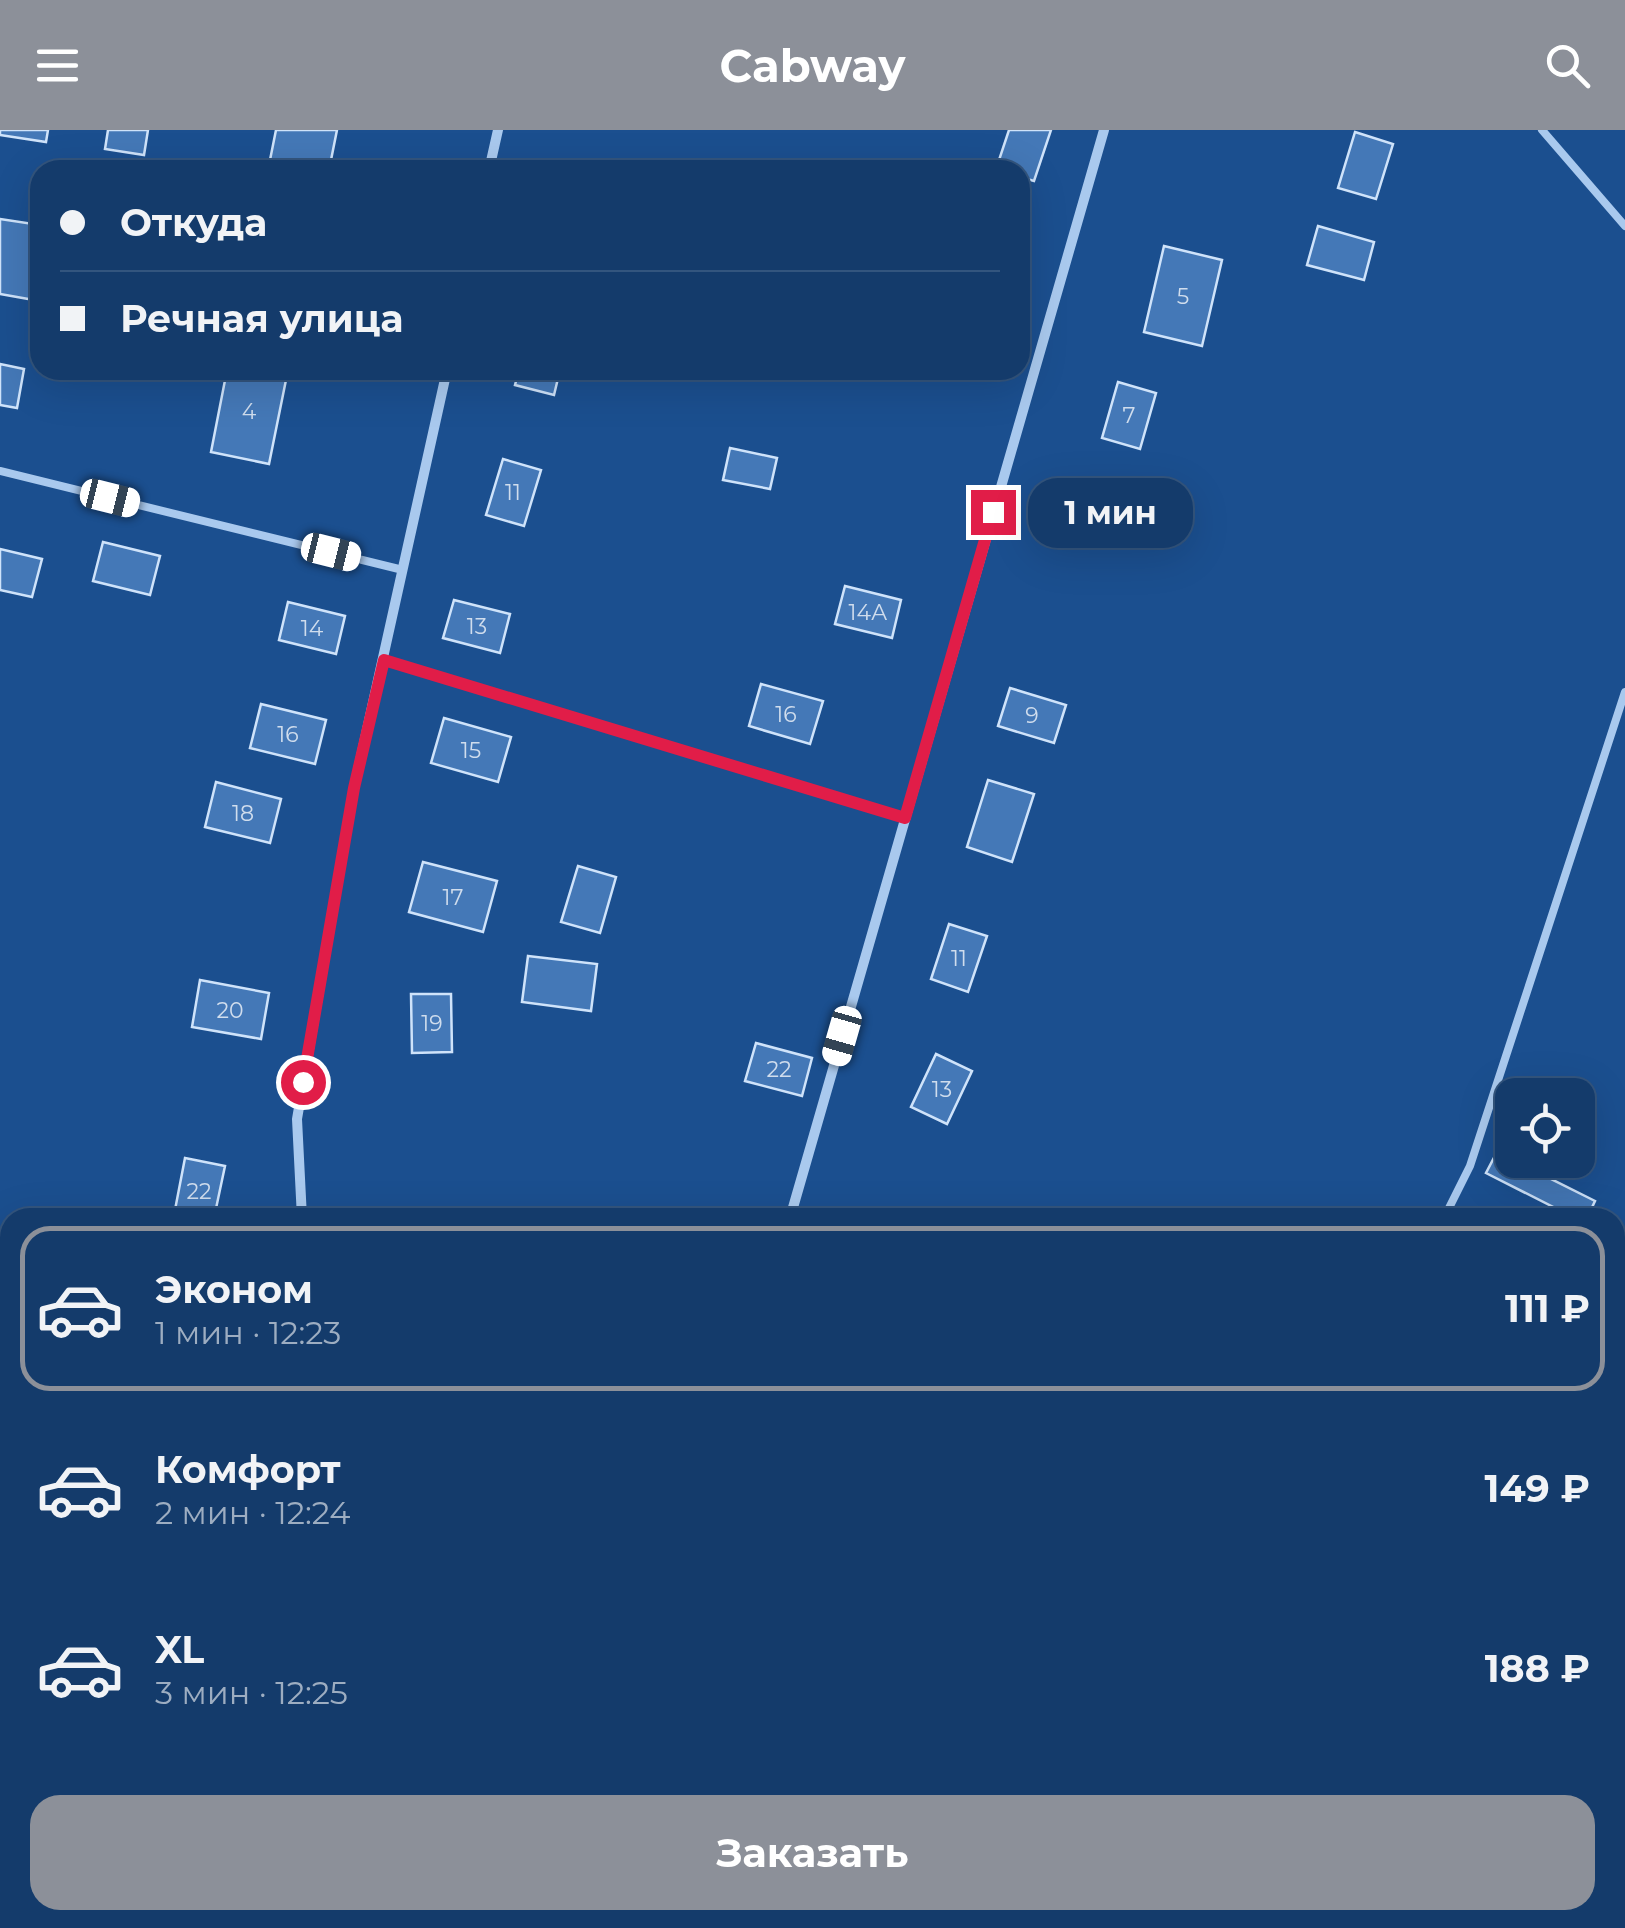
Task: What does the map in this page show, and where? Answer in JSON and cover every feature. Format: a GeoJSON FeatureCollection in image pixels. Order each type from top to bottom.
{"type":"FeatureCollection","features":[{"type":"Feature","properties":{"kind":"street"},"geometry":{"type":"LineString","coordinates":[[491,160],[498,130]]}},
{"type":"Feature","properties":{"kind":"street"},"geometry":{"type":"LineString","coordinates":[[793,1208],[1104,130]]}},
{"type":"Feature","properties":{"kind":"street"},"geometry":{"type":"LineString","coordinates":[[302,1208],[297,1118],[354,788],[445,380]]}},
{"type":"Feature","properties":{"kind":"lane"},"geometry":{"type":"LineString","coordinates":[[1542,130],[1625,226]]}},
{"type":"Feature","properties":{"kind":"lane"},"geometry":{"type":"LineString","coordinates":[[0,471],[405,570]]}},
{"type":"Feature","properties":{"kind":"lane"},"geometry":{"type":"LineString","coordinates":[[384,660],[905,818]]}},
{"type":"Feature","properties":{"kind":"lane"},"geometry":{"type":"LineString","coordinates":[[1449,1208],[1470,1166],[1625,692]]}},
{"type":"Feature","properties":{"kind":"building"},"geometry":{"type":"Polygon","coordinates":[[[0,130],[48,130],[46,142],[0,135],[0,130]]]}},
{"type":"Feature","properties":{"kind":"building"},"geometry":{"type":"Polygon","coordinates":[[[108,130],[148,130],[144,155],[105,149],[108,130]]]}},
{"type":"Feature","properties":{"kind":"building"},"geometry":{"type":"Polygon","coordinates":[[[276,130],[337,130],[331,160],[270,160],[276,130]]]}},
{"type":"Feature","properties":{"kind":"building"},"geometry":{"type":"Polygon","coordinates":[[[1009,130],[1051,130],[1034,181],[1030,180],[1030,160],[999,160],[1009,130]]]}},
{"type":"Feature","properties":{"kind":"building"},"geometry":{"type":"Polygon","coordinates":[[[1355,132],[1393,144],[1376,199],[1338,188],[1355,132]]]}},
{"type":"Feature","properties":{"kind":"building"},"geometry":{"type":"Polygon","coordinates":[[[0,219],[30,224],[30,299],[0,294],[0,219]]]}},
{"type":"Feature","properties":{"kind":"building"},"geometry":{"type":"Polygon","coordinates":[[[1318,226],[1374,242],[1364,280],[1307,265],[1318,226]]]}},
{"type":"Feature","properties":{"kind":"building"},"geometry":{"type":"Polygon","coordinates":[[[1164,246],[1222,260],[1202,346],[1144,332],[1164,246]]]}},
{"type":"Feature","properties":{"kind":"building"},"geometry":{"type":"Polygon","coordinates":[[[0,364],[24,369],[17,408],[0,405],[0,364]]]}},
{"type":"Feature","properties":{"kind":"building"},"geometry":{"type":"Polygon","coordinates":[[[225,380],[286,380],[269,464],[211,452],[225,380]]]}},
{"type":"Feature","properties":{"kind":"building"},"geometry":{"type":"Polygon","coordinates":[[[516,380],[558,380],[554,395],[515,385],[516,380]]]}},
{"type":"Feature","properties":{"kind":"building"},"geometry":{"type":"Polygon","coordinates":[[[1118,382],[1156,393],[1140,449],[1102,438],[1118,382]]]}},
{"type":"Feature","properties":{"kind":"building"},"geometry":{"type":"Polygon","coordinates":[[[730,448],[777,458],[770,489],[723,480],[730,448]]]}},
{"type":"Feature","properties":{"kind":"building"},"geometry":{"type":"Polygon","coordinates":[[[503,459],[541,470],[524,526],[486,515],[503,459]]]}},
{"type":"Feature","properties":{"kind":"building"},"geometry":{"type":"Polygon","coordinates":[[[103,542],[160,556],[150,595],[93,581],[103,542]]]}},
{"type":"Feature","properties":{"kind":"building"},"geometry":{"type":"Polygon","coordinates":[[[0,549],[42,559],[32,597],[0,590],[0,549]]]}},
{"type":"Feature","properties":{"kind":"building"},"geometry":{"type":"Polygon","coordinates":[[[845,586],[901,600],[892,638],[835,624],[845,586]]]}},
{"type":"Feature","properties":{"kind":"building"},"geometry":{"type":"Polygon","coordinates":[[[454,600],[510,614],[500,653],[443,638],[454,600]]]}},
{"type":"Feature","properties":{"kind":"building"},"geometry":{"type":"Polygon","coordinates":[[[288,602],[345,616],[336,654],[279,640],[288,602]]]}},
{"type":"Feature","properties":{"kind":"building"},"geometry":{"type":"Polygon","coordinates":[[[761,684],[823,701],[810,744],[749,726],[761,684]]]}},
{"type":"Feature","properties":{"kind":"building"},"geometry":{"type":"Polygon","coordinates":[[[1010,688],[1066,705],[1054,743],[998,726],[1010,688]]]}},
{"type":"Feature","properties":{"kind":"building"},"geometry":{"type":"Polygon","coordinates":[[[261,704],[326,720],[315,764],[250,748],[261,704]]]}},
{"type":"Feature","properties":{"kind":"building"},"geometry":{"type":"Polygon","coordinates":[[[444,718],[511,737],[498,782],[431,763],[444,718]]]}},
{"type":"Feature","properties":{"kind":"building"},"geometry":{"type":"Polygon","coordinates":[[[988,780],[1034,794],[1012,862],[967,847],[988,780]]]}},
{"type":"Feature","properties":{"kind":"building"},"geometry":{"type":"Polygon","coordinates":[[[216,782],[281,799],[270,843],[205,827],[216,782]]]}},
{"type":"Feature","properties":{"kind":"building"},"geometry":{"type":"Polygon","coordinates":[[[423,862],[497,881],[483,932],[409,912],[423,862]]]}},
{"type":"Feature","properties":{"kind":"building"},"geometry":{"type":"Polygon","coordinates":[[[578,866],[616,877],[600,933],[561,922],[578,866]]]}},
{"type":"Feature","properties":{"kind":"building"},"geometry":{"type":"Polygon","coordinates":[[[949,924],[987,936],[968,992],[931,979],[949,924]]]}},
{"type":"Feature","properties":{"kind":"building"},"geometry":{"type":"Polygon","coordinates":[[[528,956],[597,964],[591,1011],[522,1002],[528,956]]]}},
{"type":"Feature","properties":{"kind":"building"},"geometry":{"type":"Polygon","coordinates":[[[200,980],[269,993],[261,1039],[192,1027],[200,980]]]}},
{"type":"Feature","properties":{"kind":"building"},"geometry":{"type":"Polygon","coordinates":[[[411,994],[451,994],[452,1052],[412,1053],[411,994]]]}},
{"type":"Feature","properties":{"kind":"building"},"geometry":{"type":"Polygon","coordinates":[[[756,1043],[812,1058],[802,1096],[745,1081],[756,1043]]]}},
{"type":"Feature","properties":{"kind":"building"},"geometry":{"type":"Polygon","coordinates":[[[936,1054],[972,1071],[947,1124],[911,1107],[936,1054]]]}},
{"type":"Feature","properties":{"kind":"building"},"geometry":{"type":"Polygon","coordinates":[[[1495,1156],[1495,1178],[1486,1173],[1495,1156]]]}},
{"type":"Feature","properties":{"kind":"building"},"geometry":{"type":"Polygon","coordinates":[[[185,1158],[225,1166],[216,1208],[175,1208],[185,1158]]]}},
{"type":"Feature","properties":{"kind":"building"},"geometry":{"type":"Polygon","coordinates":[[[1496,1178],[1549,1178],[1595,1201],[1592,1208],[1555,1208],[1496,1178]]]}},
{"type":"Feature","properties":{"kind":"route"},"geometry":{"type":"LineString","coordinates":[[303,1082],[354,788],[384,660],[905,818],[993,512]]}}]}
